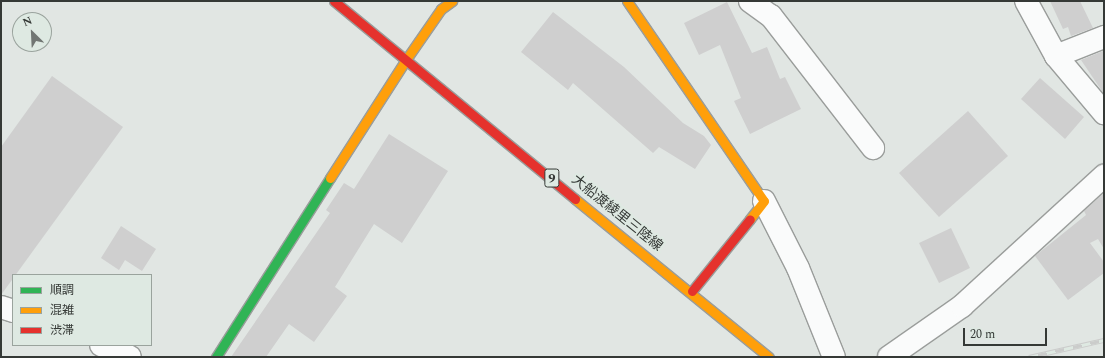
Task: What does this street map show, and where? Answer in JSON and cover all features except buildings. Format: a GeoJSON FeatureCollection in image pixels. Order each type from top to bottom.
{"type":"FeatureCollection","features":[{"type":"Feature","properties":{"kind":"street","name":"大船渡綾里三陸線"},"geometry":{"type":"LineString","coordinates":[[334,1],[405,61],[692,291],[769,357]]}},
{"type":"Feature","properties":{"kind":"street"},"geometry":{"type":"LineString","coordinates":[[216,357],[405,61],[442,9],[452,1]]}},
{"type":"Feature","properties":{"kind":"street"},"geometry":{"type":"LineString","coordinates":[[750,1],[771,16],[873,148]]}},
{"type":"Feature","properties":{"kind":"street"},"geometry":{"type":"LineString","coordinates":[[1026,1],[1056,56],[1104,113]]}},
{"type":"Feature","properties":{"kind":"street"},"geometry":{"type":"LineString","coordinates":[[632,2],[764,201],[798,268],[834,357]]}},
{"type":"Feature","properties":{"kind":"street"},"geometry":{"type":"LineString","coordinates":[[1056,56],[1104,37]]}},
{"type":"Feature","properties":{"kind":"street"},"geometry":{"type":"LineString","coordinates":[[889,357],[962,306],[1104,176]]}},
{"type":"Feature","properties":{"kind":"street"},"geometry":{"type":"LineString","coordinates":[[692,291],[764,201]]}},
{"type":"Feature","properties":{"kind":"street"},"geometry":{"type":"LineString","coordinates":[[1,307],[12,310]]}},
{"type":"Feature","properties":{"kind":"street"},"geometry":{"type":"LineString","coordinates":[[103,346],[130,357]]}},
{"type":"Feature","properties":{"kind":"railway"},"geometry":{"type":"LineString","coordinates":[[1029,357],[1104,340]]}},
{"type":"Feature","properties":{"kind":"traffic: fast"},"geometry":{"type":"LineString","coordinates":[[216,357],[330,178]]}},
{"type":"Feature","properties":{"kind":"traffic: slow"},"geometry":{"type":"LineString","coordinates":[[330,178],[405,61],[441,9],[452,1]]}},
{"type":"Feature","properties":{"kind":"traffic: slow"},"geometry":{"type":"LineString","coordinates":[[627,1],[764,201],[750,219]]}},
{"type":"Feature","properties":{"kind":"traffic: slow"},"geometry":{"type":"LineString","coordinates":[[575,199],[769,357]]}},
{"type":"Feature","properties":{"kind":"traffic: jam"},"geometry":{"type":"LineString","coordinates":[[334,1],[575,199]]}},
{"type":"Feature","properties":{"kind":"traffic: jam"},"geometry":{"type":"LineString","coordinates":[[692,291],[750,219]]}}]}
